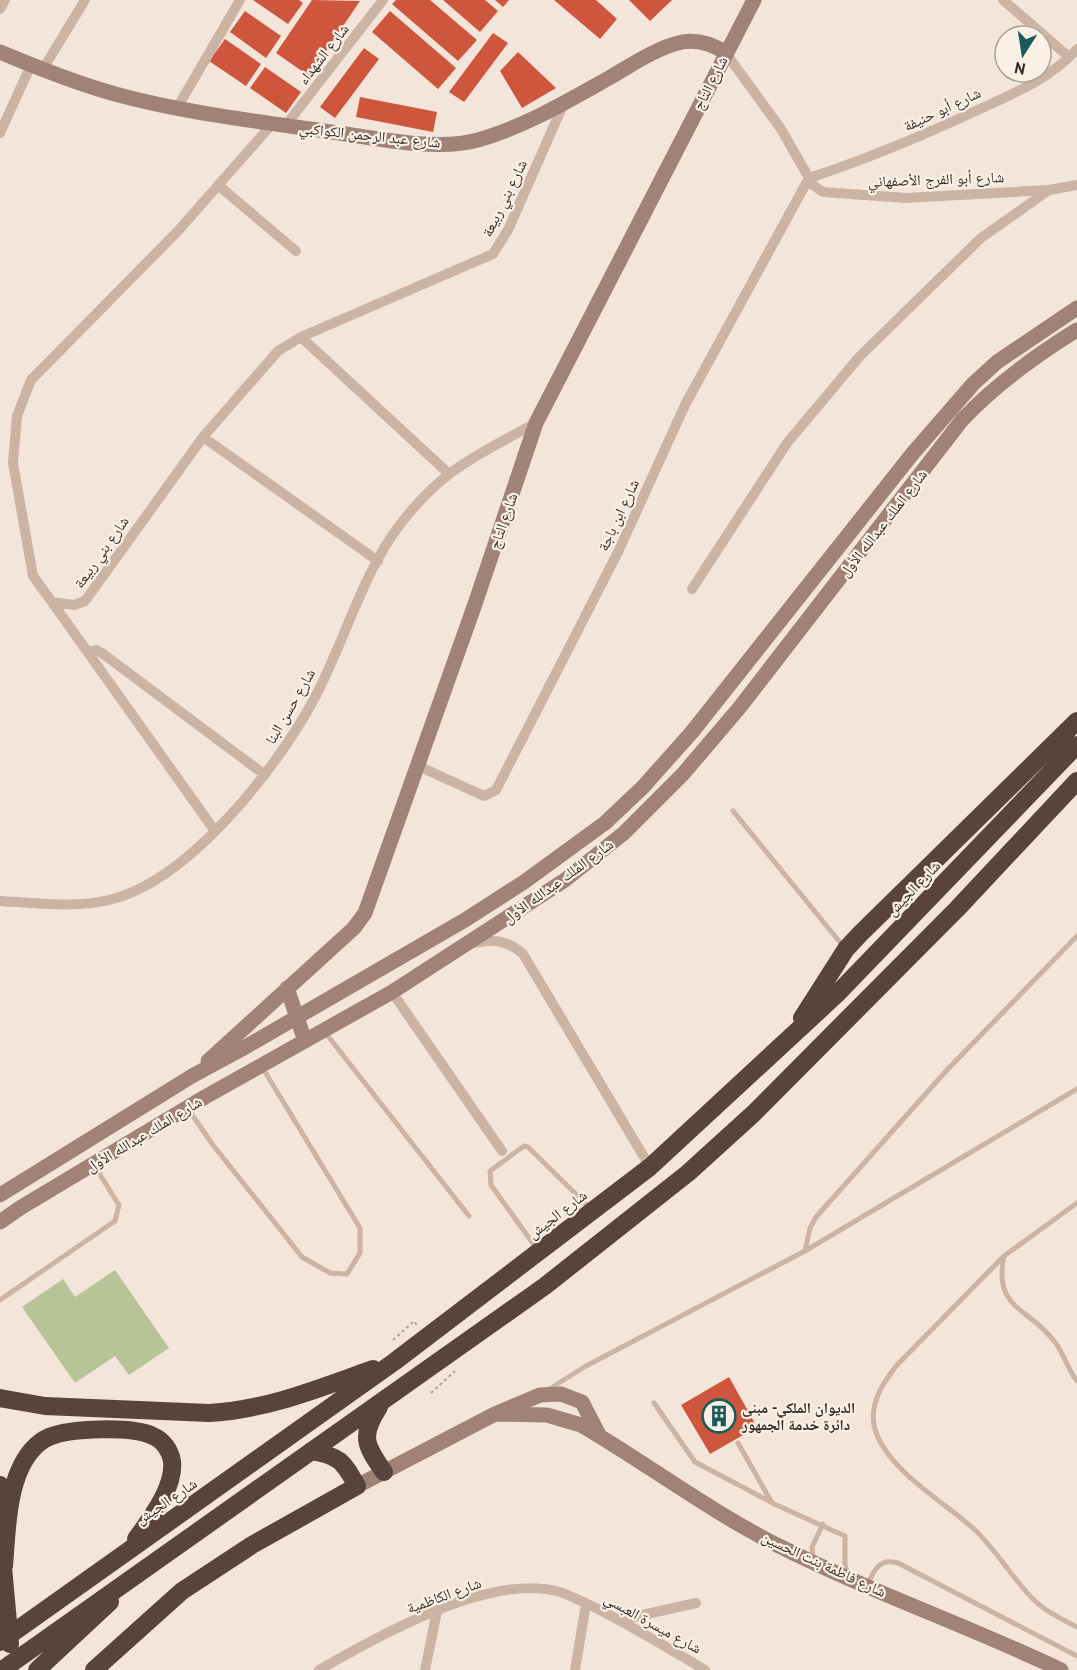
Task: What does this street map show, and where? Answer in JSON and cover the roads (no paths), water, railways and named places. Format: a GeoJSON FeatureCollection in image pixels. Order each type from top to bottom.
{"type":"FeatureCollection","features":[{"type":"Feature","properties":{"kind":"highway"},"geometry":{"type":"LineString","coordinates":[[787,1041],[846,949],[1077,721]]}},
{"type":"Feature","properties":{"kind":"highway","name":"شارع الجيش"},"geometry":{"type":"LineString","coordinates":[[0,1642],[130,1548],[233,1479],[394,1362],[650,1167],[837,994],[1077,745]]}},
{"type":"Feature","properties":{"kind":"highway"},"geometry":{"type":"LineString","coordinates":[[2,1670],[545,1286],[704,1158],[753,1114],[949,917],[1077,781]]}},
{"type":"Feature","properties":{"kind":"highway"},"geometry":{"type":"LineString","coordinates":[[0,1398],[45,1406],[209,1413],[235,1412],[300,1395],[394,1362]]}},
{"type":"Feature","properties":{"kind":"highway"},"geometry":{"type":"LineString","coordinates":[[381,1403],[369,1423],[366,1435],[370,1453],[384,1473]]}},
{"type":"Feature","properties":{"kind":"highway"},"geometry":{"type":"LineString","coordinates":[[12,1670],[2,1557],[8,1519],[22,1465],[39,1443],[64,1433],[132,1431],[147,1434],[163,1443],[172,1461],[171,1473],[161,1503],[130,1548]]}},
{"type":"Feature","properties":{"kind":"highway"},"geometry":{"type":"LineString","coordinates":[[94,1670],[182,1591],[252,1545],[357,1486],[340,1460],[329,1454],[311,1451]]}},
{"type":"Feature","properties":{"kind":"highway"},"geometry":{"type":"LineString","coordinates":[[0,1485],[8,1519]]}},
{"type":"Feature","properties":{"kind":"highway"},"geometry":{"type":"LineString","coordinates":[[36,1670],[88,1625],[146,1566]]}},
{"type":"Feature","properties":{"kind":"main road","name":"شارع التاج"},"geometry":{"type":"LineString","coordinates":[[192,1076],[354,928],[364,913],[418,766],[536,423],[725,52],[754,0]]}},
{"type":"Feature","properties":{"kind":"main road","name":"شارع عبد الرحمن الكواكبي"},"geometry":{"type":"LineString","coordinates":[[0,52],[115,94],[177,108],[380,138],[438,144],[462,143],[495,134],[565,103],[660,49],[684,42],[700,42],[711,44],[725,52]]}},
{"type":"Feature","properties":{"kind":"main road","name":"شارع الملك عبدالله الأول"},"geometry":{"type":"LineString","coordinates":[[0,1195],[192,1076],[420,948],[563,856],[605,823],[643,787],[692,732],[912,453],[972,384],[997,362],[1077,308]]}},
{"type":"Feature","properties":{"kind":"main road","name":"شارع الملك عبدالله الأول"},"geometry":{"type":"LineString","coordinates":[[0,1222],[188,1108],[392,992],[467,945],[597,856],[624,833],[683,774],[740,707],[962,420],[984,397],[1014,372],[1077,330]]}},
{"type":"Feature","properties":{"kind":"main road"},"geometry":{"type":"LineString","coordinates":[[287,988],[305,1041]]}},
{"type":"Feature","properties":{"kind":"main road","name":"شارع فاطمة بنت الحسين"},"geometry":{"type":"LineString","coordinates":[[357,1486],[495,1414],[540,1395],[561,1394],[582,1402],[599,1435]]}},
{"type":"Feature","properties":{"kind":"main road","name":"شارع فاطمة بنت الحسين"},"geometry":{"type":"LineString","coordinates":[[495,1414],[547,1415],[581,1425],[731,1519],[815,1564],[998,1640],[1061,1670]]}},
{"type":"Feature","properties":{"kind":"street"},"geometry":{"type":"LineString","coordinates":[[0,9],[5,0]]}},
{"type":"Feature","properties":{"kind":"street"},"geometry":{"type":"LineString","coordinates":[[0,132],[38,67],[85,0]]}},
{"type":"Feature","properties":{"kind":"street"},"geometry":{"type":"LineString","coordinates":[[177,108],[240,0]]}},
{"type":"Feature","properties":{"kind":"street","name":"شارع الشهداء"},"geometry":{"type":"LineString","coordinates":[[279,124],[383,0]]}},
{"type":"Feature","properties":{"kind":"street"},"geometry":{"type":"LineString","coordinates":[[1003,0],[1069,57]]}},
{"type":"Feature","properties":{"kind":"street","name":"شارع أبو حنيفة"},"geometry":{"type":"LineString","coordinates":[[809,178],[846,167],[949,124],[1043,79],[1077,49]]}},
{"type":"Feature","properties":{"kind":"street","name":"شارع أبو الفرج الأصفهاني"},"geometry":{"type":"LineString","coordinates":[[725,52],[781,129],[809,178],[823,192],[881,197],[1049,190],[1077,185]]}},
{"type":"Feature","properties":{"kind":"street","name":"شارع بني ربيعة"},"geometry":{"type":"LineString","coordinates":[[52,602],[75,605],[85,601],[203,437],[278,351],[302,337],[493,254],[508,230],[565,103]]}},
{"type":"Feature","properties":{"kind":"street"},"geometry":{"type":"LineString","coordinates":[[215,831],[33,576],[13,463],[13,439],[23,395],[31,380],[177,232],[218,185],[279,124]]}},
{"type":"Feature","properties":{"kind":"street","name":"شارع ابن باجة"},"geometry":{"type":"LineString","coordinates":[[418,766],[484,796],[496,790],[618,552],[686,405],[809,178]]}},
{"type":"Feature","properties":{"kind":"street"},"geometry":{"type":"LineString","coordinates":[[218,185],[296,251]]}},
{"type":"Feature","properties":{"kind":"street"},"geometry":{"type":"LineString","coordinates":[[692,589],[787,443],[860,356],[981,238],[1049,190]]}},
{"type":"Feature","properties":{"kind":"street"},"geometry":{"type":"LineString","coordinates":[[302,337],[448,473]]}},
{"type":"Feature","properties":{"kind":"street","name":"شارع حسن البنا"},"geometry":{"type":"LineString","coordinates":[[0,901],[42,904],[107,901],[121,897],[135,891],[175,865],[215,831],[265,775],[313,701],[378,561],[398,528],[448,473],[536,423]]}},
{"type":"Feature","properties":{"kind":"street"},"geometry":{"type":"LineString","coordinates":[[203,437],[378,561]]}},
{"type":"Feature","properties":{"kind":"street"},"geometry":{"type":"LineString","coordinates":[[88,652],[96,650],[102,653],[265,775]]}},
{"type":"Feature","properties":{"kind":"street"},"geometry":{"type":"LineString","coordinates":[[467,945],[491,939],[504,941],[523,954],[650,1167]]}},
{"type":"Feature","properties":{"kind":"street"},"geometry":{"type":"LineString","coordinates":[[392,992],[502,1151]]}},
{"type":"Feature","properties":{"kind":"street","name":"شارع الكاظمية"},"geometry":{"type":"LineString","coordinates":[[319,1670],[357,1648],[437,1611],[507,1589],[531,1587],[557,1591],[586,1604]]}},
{"type":"Feature","properties":{"kind":"street"},"geometry":{"type":"LineString","coordinates":[[620,1620],[696,1603]]}},
{"type":"Feature","properties":{"kind":"street"},"geometry":{"type":"LineString","coordinates":[[575,1670],[586,1604]]}},
{"type":"Feature","properties":{"kind":"street","name":"شارع ميسرة العبسي"},"geometry":{"type":"LineString","coordinates":[[586,1604],[620,1620],[705,1670]]}},
{"type":"Feature","properties":{"kind":"street"},"geometry":{"type":"LineString","coordinates":[[426,1670],[437,1611]]}},
{"type":"Feature","properties":{"kind":"lane"},"geometry":{"type":"LineString","coordinates":[[733,811],[846,949]]}},
{"type":"Feature","properties":{"kind":"lane"},"geometry":{"type":"LineString","coordinates":[[805,1251],[810,1228],[816,1217],[946,1071],[1077,936]]}},
{"type":"Feature","properties":{"kind":"lane"},"geometry":{"type":"LineString","coordinates":[[324,1030],[469,1216]]}},
{"type":"Feature","properties":{"kind":"lane"},"geometry":{"type":"LineString","coordinates":[[188,1108],[213,1145],[302,1257],[330,1273],[347,1274],[360,1253],[360,1228],[261,1066]]}},
{"type":"Feature","properties":{"kind":"lane"},"geometry":{"type":"LineString","coordinates":[[540,1395],[586,1366],[805,1251],[1077,1089]]}},
{"type":"Feature","properties":{"kind":"lane"},"geometry":{"type":"LineString","coordinates":[[538,1251],[491,1185],[490,1172],[524,1146],[592,1211]]}},
{"type":"Feature","properties":{"kind":"lane"},"geometry":{"type":"LineString","coordinates":[[0,1300],[115,1221],[118,1204],[93,1164]]}},
{"type":"Feature","properties":{"kind":"lane"},"geometry":{"type":"LineString","coordinates":[[1077,1203],[1004,1256],[884,1382],[875,1399],[872,1418],[877,1436],[886,1451],[912,1478],[976,1532],[1032,1599],[1077,1627]]}},
{"type":"Feature","properties":{"kind":"lane"},"geometry":{"type":"LineString","coordinates":[[1004,1256],[1002,1284],[1010,1302],[1054,1340],[1077,1381]]}},
{"type":"Feature","properties":{"kind":"lane"},"geometry":{"type":"LineString","coordinates":[[654,1403],[695,1462],[772,1503],[845,1536],[845,1565],[850,1578]]}},
{"type":"Feature","properties":{"kind":"lane"},"geometry":{"type":"LineString","coordinates":[[738,1443],[772,1503]]}},
{"type":"Feature","properties":{"kind":"lane"},"geometry":{"type":"LineString","coordinates":[[815,1564],[812,1547],[822,1524]]}},
{"type":"Feature","properties":{"kind":"lane"},"geometry":{"type":"LineString","coordinates":[[868,1586],[877,1566],[883,1562],[897,1563],[1077,1656]]}},
{"type":"Feature","properties":{"kind":"place","name":"الديوان الملكي- مبنى دائرة خدمة الجمهور"},"geometry":{"type":"Point","coordinates":[719,1416]}}]}
